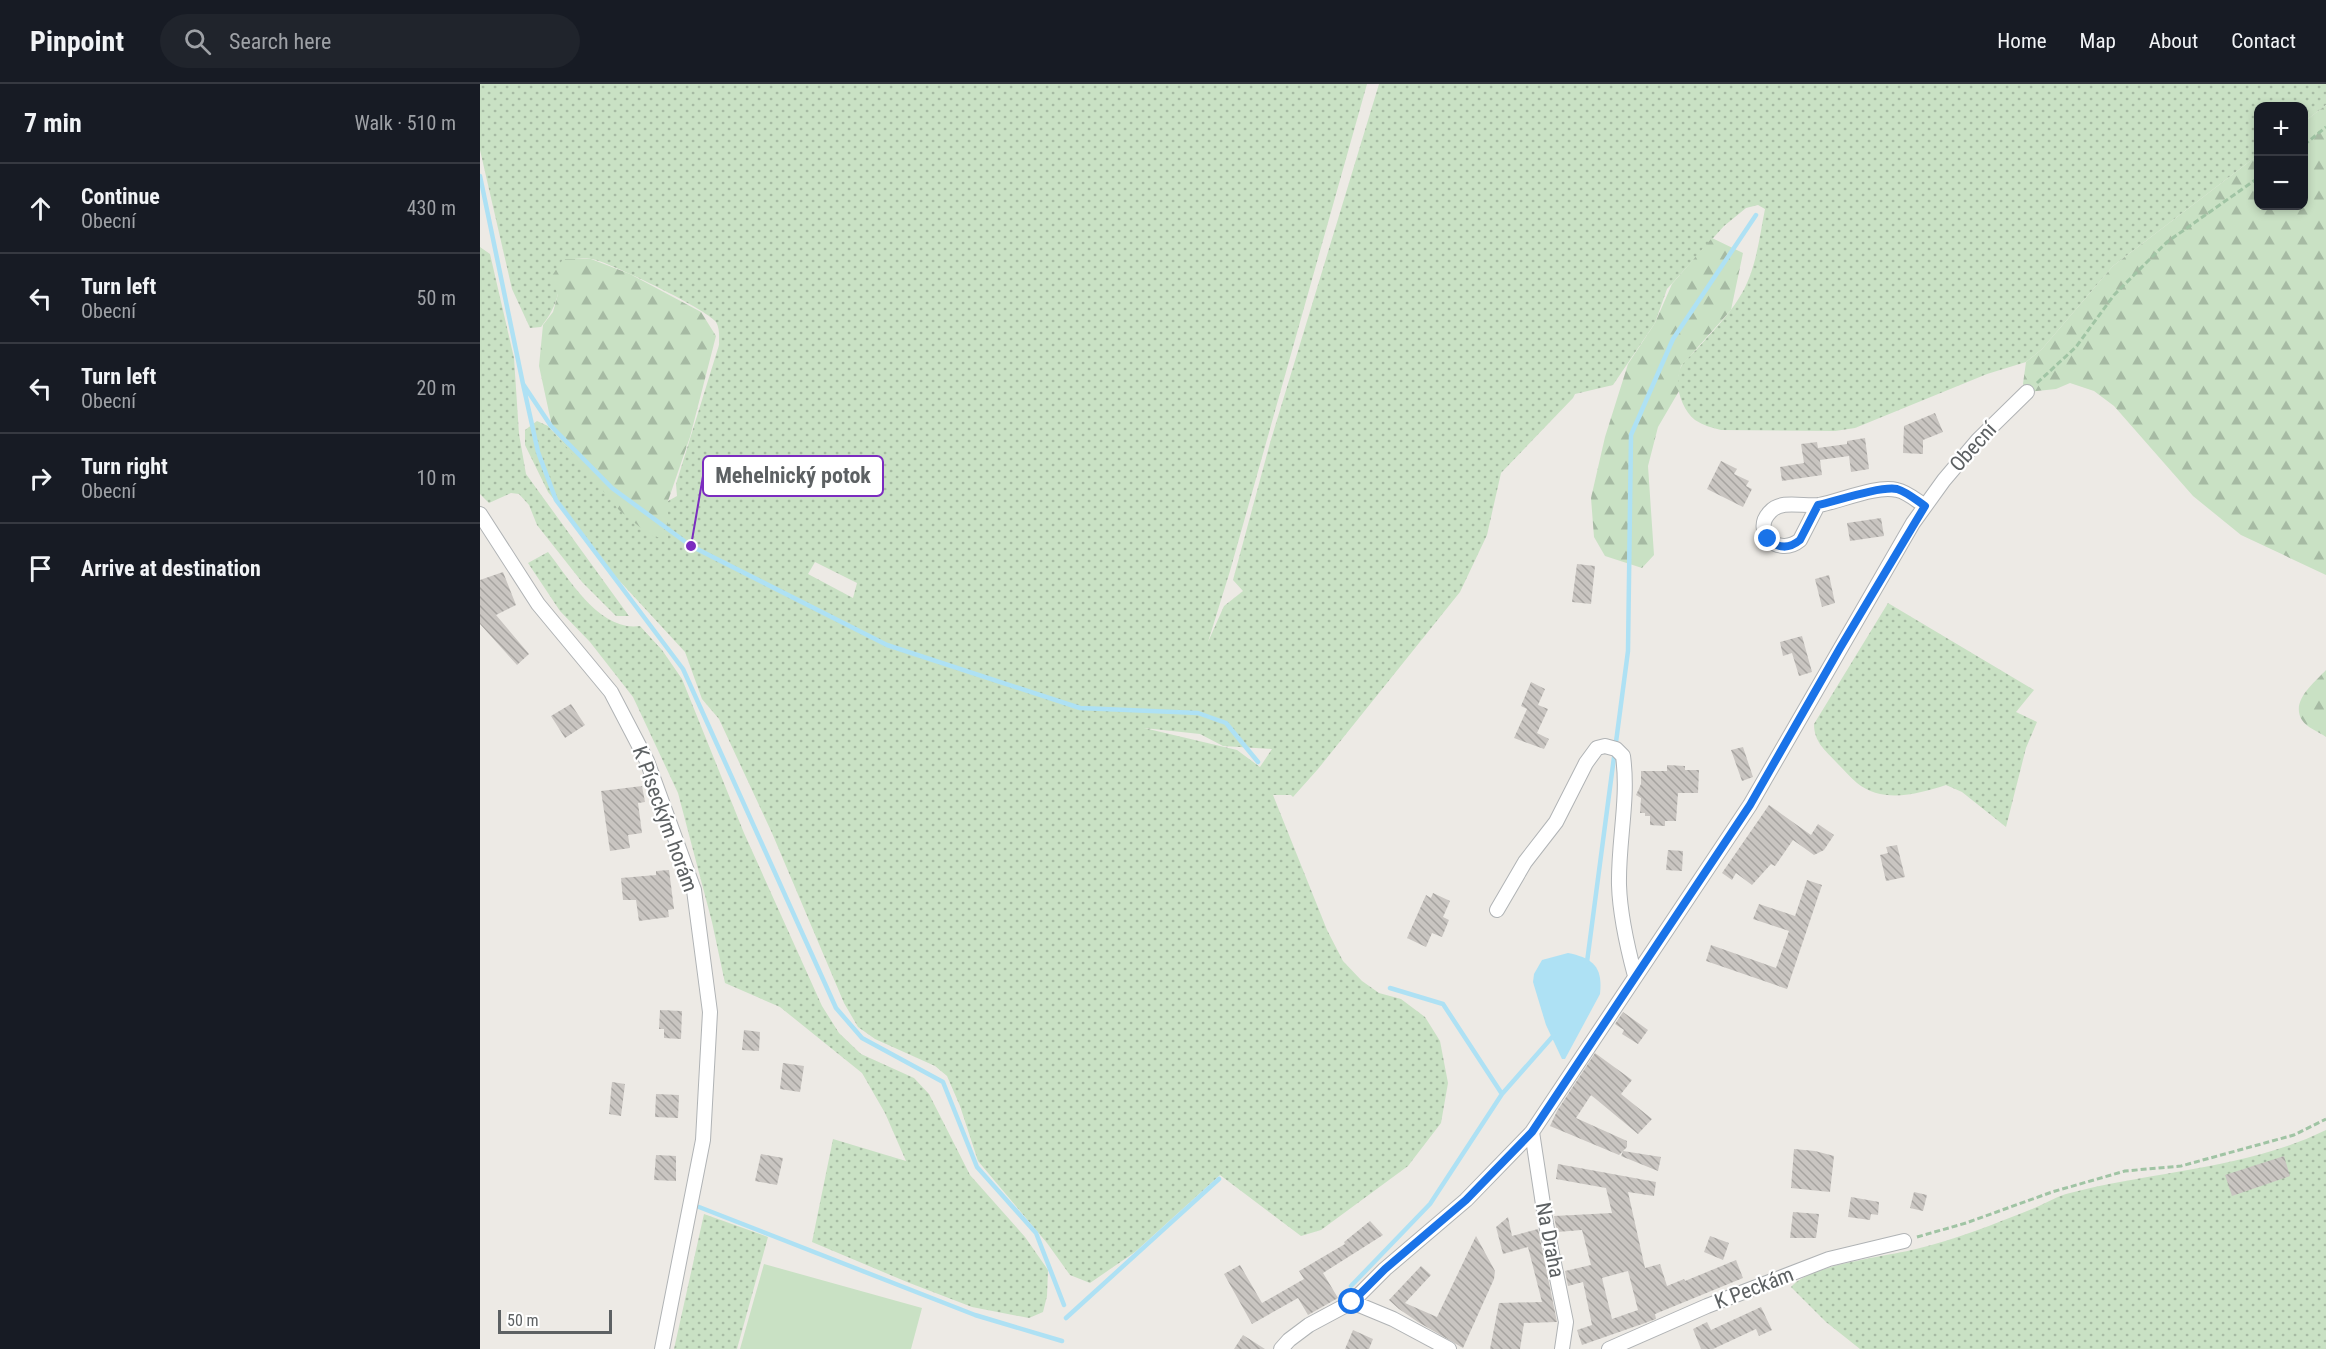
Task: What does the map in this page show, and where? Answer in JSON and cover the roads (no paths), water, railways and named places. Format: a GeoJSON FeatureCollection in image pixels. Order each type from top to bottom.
{"type":"FeatureCollection","features":[{"type":"Feature","properties":{"kind":"street","name":"Obecní"},"geometry":{"type":"LineString","coordinates":[[1281,1349],[1309,1325],[1352,1302],[1385,1269],[1466,1200],[1532,1132],[1750,805],[1845,638],[1925,506],[1978,440],[2027,392]]}},
{"type":"Feature","properties":{"kind":"street"},"geometry":{"type":"LineString","coordinates":[[1818,505],[1895,489],[1925,506]]}},
{"type":"Feature","properties":{"kind":"street","name":"K Píseckým horám"},"geometry":{"type":"LineString","coordinates":[[480,514],[538,604],[611,692],[647,761],[694,890],[710,1011],[703,1140],[662,1349]]}},
{"type":"Feature","properties":{"kind":"street"},"geometry":{"type":"LineString","coordinates":[[1497,910],[1525,862],[1556,822],[1596,748],[1605,746],[1616,750],[1623,756],[1626,774],[1619,885],[1624,934],[1635,976]]}},
{"type":"Feature","properties":{"kind":"street","name":"Na Draha"},"geometry":{"type":"LineString","coordinates":[[1532,1132],[1546,1224],[1566,1322],[1562,1349]]}},
{"type":"Feature","properties":{"kind":"street","name":"K Peckám"},"geometry":{"type":"LineString","coordinates":[[1609,1349],[1707,1306],[1829,1258],[1904,1241]]}},
{"type":"Feature","properties":{"kind":"street"},"geometry":{"type":"LineString","coordinates":[[1352,1302],[1394,1319],[1449,1349]]}},
{"type":"Feature","properties":{"kind":"water"},"geometry":{"type":"Polygon","coordinates":[[[1568,953],[1584,958],[1595,965],[1601,985],[1600,994],[1565,1059],[1562,1059],[1546,1025],[1533,982],[1534,974],[1542,960],[1568,953]]]}},
{"type":"Feature","properties":{"kind":"waterway"},"geometry":{"type":"LineString","coordinates":[[480,176],[523,384],[551,426],[612,488],[691,546],[887,645],[1080,708],[1198,713],[1226,723],[1258,762]]}},
{"type":"Feature","properties":{"kind":"waterway"},"geometry":{"type":"LineString","coordinates":[[1587,962],[1628,651],[1631,435],[1673,339],[1756,215]]}},
{"type":"Feature","properties":{"kind":"waterway"},"geometry":{"type":"LineString","coordinates":[[523,384],[538,452],[556,500],[683,669],[836,1008],[862,1038],[943,1082],[977,1167],[1036,1233],[1064,1305]]}},
{"type":"Feature","properties":{"kind":"waterway"},"geometry":{"type":"LineString","coordinates":[[1351,1286],[1430,1204],[1502,1094],[1443,1004],[1390,988]]}},
{"type":"Feature","properties":{"kind":"waterway"},"geometry":{"type":"LineString","coordinates":[[1502,1094],[1554,1035]]}},
{"type":"Feature","properties":{"kind":"waterway"},"geometry":{"type":"LineString","coordinates":[[1066,1318],[1219,1179]]}},
{"type":"Feature","properties":{"kind":"waterway"},"geometry":{"type":"LineString","coordinates":[[699,1207],[975,1315],[1062,1341]]}},
{"type":"Feature","properties":{"kind":"place","name":"Mehelnický potok"},"geometry":{"type":"Point","coordinates":[691,546]}}]}
